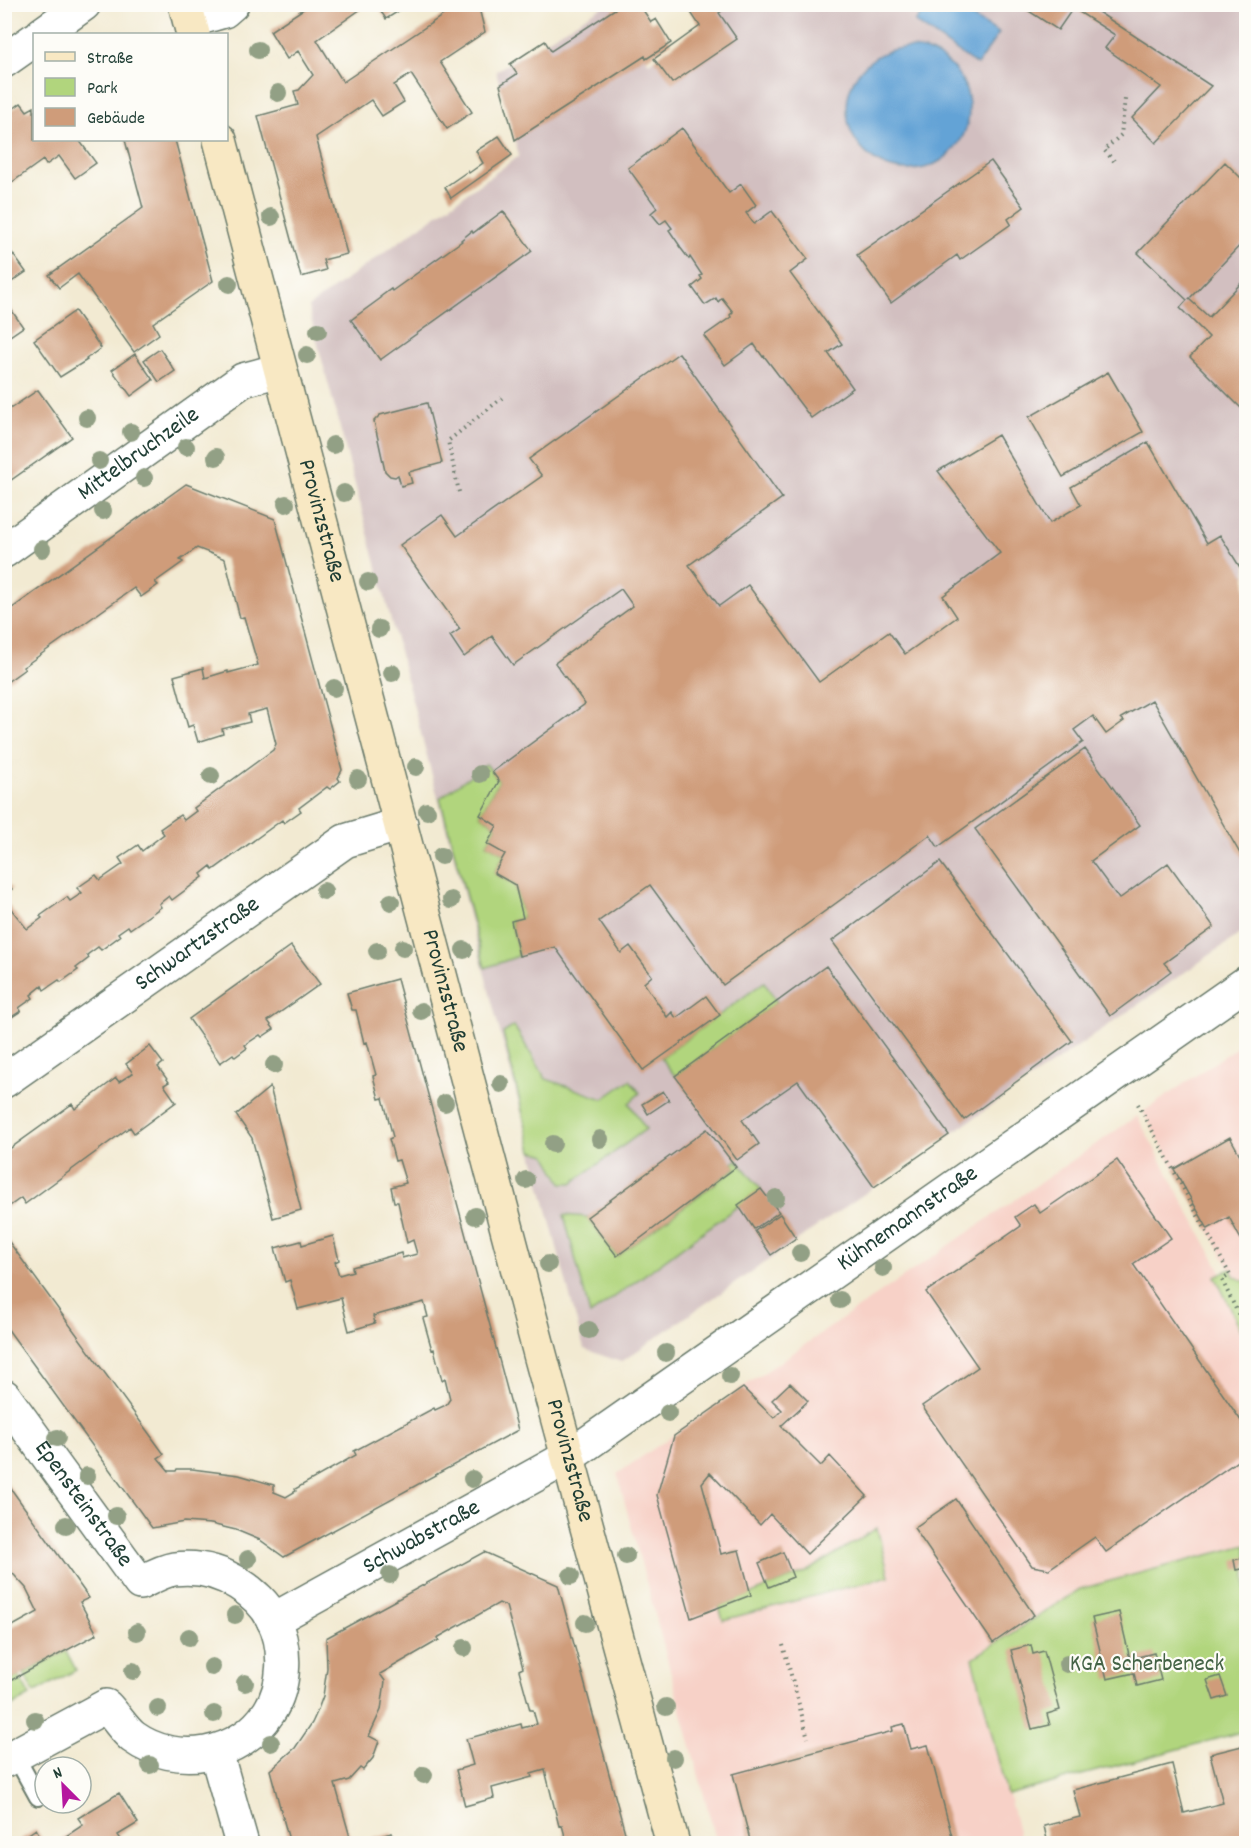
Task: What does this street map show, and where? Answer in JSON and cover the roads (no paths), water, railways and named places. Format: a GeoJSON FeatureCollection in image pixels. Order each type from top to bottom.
{"type":"FeatureCollection","features":[{"type":"Feature","properties":{"kind":"main road","name":"Provinzstraße"},"geometry":{"type":"LineString","coordinates":[[220,141],[568,1457],[673,1844]]}},
{"type":"Feature","properties":{"kind":"street"},"geometry":{"type":"LineString","coordinates":[[43,33],[84,4]]}},
{"type":"Feature","properties":{"kind":"street"},"geometry":{"type":"LineString","coordinates":[[190,20],[224,11],[232,4]]}},
{"type":"Feature","properties":{"kind":"street"},"geometry":{"type":"LineString","coordinates":[[4,61],[33,41]]}},
{"type":"Feature","properties":{"kind":"street","name":"Mittelbruchzeile"},"geometry":{"type":"LineString","coordinates":[[4,551],[243,380],[280,370]]}},
{"type":"Feature","properties":{"kind":"street","name":"Schwartzstraße"},"geometry":{"type":"LineString","coordinates":[[4,1081],[345,841],[401,824]]}},
{"type":"Feature","properties":{"kind":"street","name":"Kühnemannstraße"},"geometry":{"type":"LineString","coordinates":[[568,1457],[1246,983]]}},
{"type":"Feature","properties":{"kind":"street","name":"Epensteinstraße"},"geometry":{"type":"LineString","coordinates":[[4,1396],[140,1582],[173,1569],[204,1569],[226,1576],[247,1589],[259,1600],[273,1620]]}},
{"type":"Feature","properties":{"kind":"street","name":"Schwabstraße"},"geometry":{"type":"LineString","coordinates":[[273,1620],[568,1457]]}},
{"type":"Feature","properties":{"kind":"street"},"geometry":{"type":"LineString","coordinates":[[10,1758],[106,1706],[131,1735],[164,1752],[200,1755],[216,1752],[243,1739],[269,1713],[278,1695],[283,1675],[281,1645],[273,1620]]}},
{"type":"Feature","properties":{"kind":"street"},"geometry":{"type":"LineString","coordinates":[[216,1752],[242,1844]]}},
{"type":"Feature","properties":{"kind":"lane"},"geometry":{"type":"LineString","coordinates":[[10,1758],[33,1790]]}},
{"type":"Feature","properties":{"kind":"water"},"geometry":{"type":"Polygon","coordinates":[[[928,5],[953,5],[999,33],[977,65],[915,22],[928,5]]]}},
{"type":"Feature","properties":{"kind":"water"},"geometry":{"type":"Polygon","coordinates":[[[908,48],[932,52],[951,66],[965,85],[969,109],[965,133],[951,152],[932,166],[908,170],[884,166],[865,152],[851,133],[847,109],[851,85],[865,66],[884,52],[908,48]]]}},
{"type":"Feature","properties":{"kind":"park label","name":"KGA Scherbeneck"},"geometry":{"type":"Point","coordinates":[1147,1665]}}]}
